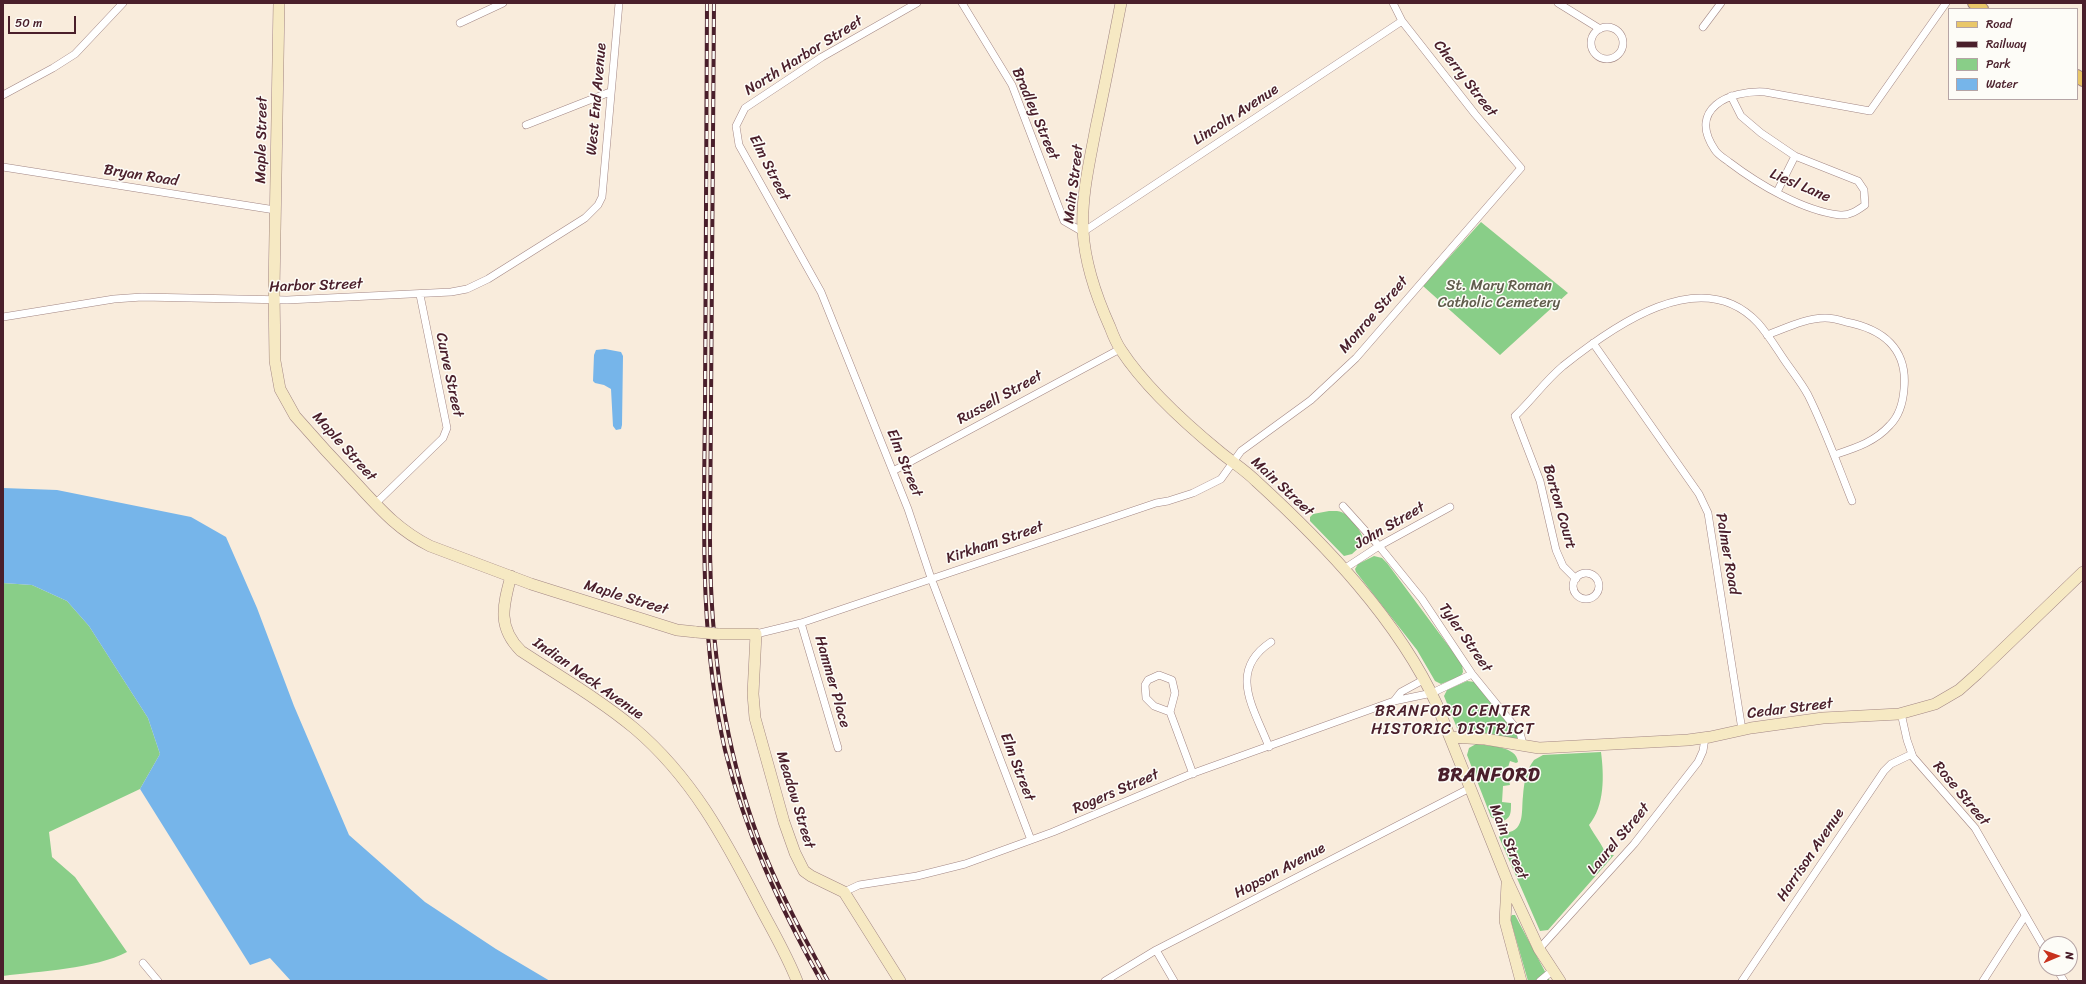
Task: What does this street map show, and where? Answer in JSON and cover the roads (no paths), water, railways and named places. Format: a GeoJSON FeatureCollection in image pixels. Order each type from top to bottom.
{"type":"FeatureCollection","features":[{"type":"Feature","properties":{"kind":"street"},"geometry":{"type":"LineString","coordinates":[[3,95],[54,68],[75,54],[123,3]]}},
{"type":"Feature","properties":{"kind":"street","name":"Maple Street"},"geometry":{"type":"LineString","coordinates":[[280,3],[274,300],[276,372],[284,400],[300,422],[393,523],[416,539],[430,546],[511,576],[677,630],[718,634],[756,634]]}},
{"type":"Feature","properties":{"kind":"street"},"geometry":{"type":"LineString","coordinates":[[460,23],[503,3]]}},
{"type":"Feature","properties":{"kind":"street","name":"West End Avenue"},"geometry":{"type":"LineString","coordinates":[[602,197],[619,3]]}},
{"type":"Feature","properties":{"kind":"street","name":"North Harbor Street"},"geometry":{"type":"LineString","coordinates":[[745,108],[822,57],[917,3]]}},
{"type":"Feature","properties":{"kind":"street","name":"Bradley Street"},"geometry":{"type":"LineString","coordinates":[[962,3],[1012,85],[1064,220],[1083,232]]}},
{"type":"Feature","properties":{"kind":"street","name":"Main Street"},"geometry":{"type":"LineString","coordinates":[[1121,3],[1092,149],[1085,197],[1083,232],[1093,288],[1120,349],[1157,393],[1187,422],[1270,494],[1344,569],[1394,632],[1425,679],[1432,693],[1507,880],[1539,949],[1552,971],[1560,981]]}},
{"type":"Feature","properties":{"kind":"street","name":"Cherry Street"},"geometry":{"type":"LineString","coordinates":[[1394,3],[1402,21],[1475,114],[1521,168]]}},
{"type":"Feature","properties":{"kind":"street"},"geometry":{"type":"LineString","coordinates":[[1558,3],[1600,29],[1612,28],[1621,37],[1622,49],[1613,58],[1601,58],[1592,50],[1592,38],[1600,29]]}},
{"type":"Feature","properties":{"kind":"street"},"geometry":{"type":"LineString","coordinates":[[1703,27],[1721,3]]}},
{"type":"Feature","properties":{"kind":"street","name":"Liesl Lane"},"geometry":{"type":"LineString","coordinates":[[1731,96],[1741,116],[1761,133],[1794,156],[1858,181],[1864,190],[1865,204],[1855,212],[1842,215],[1814,209],[1748,177],[1715,151],[1705,131],[1707,114],[1717,103],[1731,96],[1748,91],[1765,92],[1870,111],[1946,3]]}},
{"type":"Feature","properties":{"kind":"street","name":"Lincoln Avenue"},"geometry":{"type":"LineString","coordinates":[[1083,232],[1402,21]]}},
{"type":"Feature","properties":{"kind":"street"},"geometry":{"type":"LineString","coordinates":[[526,125],[610,92]]}},
{"type":"Feature","properties":{"kind":"street","name":"Elm Street"},"geometry":{"type":"LineString","coordinates":[[745,108],[736,126],[739,145],[821,292],[893,471],[931,578],[1031,840]]}},
{"type":"Feature","properties":{"kind":"street"},"geometry":{"type":"LineString","coordinates":[[1777,192],[1794,156]]}},
{"type":"Feature","properties":{"kind":"street","name":"Bryan Road"},"geometry":{"type":"LineString","coordinates":[[3,167],[276,210]]}},
{"type":"Feature","properties":{"kind":"street","name":"Monroe Street"},"geometry":{"type":"LineString","coordinates":[[1234,463],[1241,451],[1311,400],[1356,358],[1521,168]]}},
{"type":"Feature","properties":{"kind":"street","name":"Harbor Street"},"geometry":{"type":"LineString","coordinates":[[3,317],[128,298],[165,297],[274,300],[420,295],[467,289],[488,279],[584,218],[598,205],[602,197]]}},
{"type":"Feature","properties":{"kind":"street","name":"Curve Street"},"geometry":{"type":"LineString","coordinates":[[375,504],[443,438],[447,428],[420,295]]}},
{"type":"Feature","properties":{"kind":"street"},"geometry":{"type":"LineString","coordinates":[[1594,343],[1626,322],[1667,303],[1699,298],[1716,299],[1734,306],[1758,323],[1807,395],[1834,455],[1852,501]]}},
{"type":"Feature","properties":{"kind":"street"},"geometry":{"type":"LineString","coordinates":[[1767,335],[1800,323],[1826,318],[1867,327],[1885,337],[1897,351],[1904,372],[1904,394],[1901,408],[1890,425],[1874,439],[1860,446],[1834,455]]}},
{"type":"Feature","properties":{"kind":"street","name":"Barton Court"},"geometry":{"type":"LineString","coordinates":[[1576,579],[1563,566],[1556,550],[1540,481],[1515,416],[1529,403],[1542,384],[1594,343]]}},
{"type":"Feature","properties":{"kind":"street","name":"Palmer Road"},"geometry":{"type":"LineString","coordinates":[[1594,343],[1699,494],[1708,513],[1742,730]]}},
{"type":"Feature","properties":{"kind":"street","name":"Russell Street"},"geometry":{"type":"LineString","coordinates":[[893,471],[1067,376],[1120,349]]}},
{"type":"Feature","properties":{"kind":"street","name":"Kirkham Street"},"geometry":{"type":"LineString","coordinates":[[756,634],[801,623],[1156,503],[1168,501],[1193,493],[1221,479],[1234,463]]}},
{"type":"Feature","properties":{"kind":"street","name":"Tyler Street"},"geometry":{"type":"LineString","coordinates":[[1343,506],[1379,546],[1422,599],[1472,674],[1520,733],[1524,747]]}},
{"type":"Feature","properties":{"kind":"street","name":"John Street"},"geometry":{"type":"LineString","coordinates":[[1344,569],[1379,546],[1450,507]]}},
{"type":"Feature","properties":{"kind":"street","name":"Cedar Street"},"geometry":{"type":"LineString","coordinates":[[1450,737],[1485,739],[1524,747],[1544,748],[1705,738],[1742,730],[1823,718],[1901,713],[1935,704],[1958,690],[2083,572]]}},
{"type":"Feature","properties":{"kind":"street","name":"Indian Neck Avenue"},"geometry":{"type":"LineString","coordinates":[[511,576],[503,618],[505,628],[512,642],[521,651],[617,714],[644,737],[674,769],[711,816],[730,849],[797,981]]}},
{"type":"Feature","properties":{"kind":"street","name":"Hammer Place"},"geometry":{"type":"LineString","coordinates":[[801,623],[838,748]]}},
{"type":"Feature","properties":{"kind":"street","name":"Meadow Street"},"geometry":{"type":"LineString","coordinates":[[756,634],[753,694],[755,718],[790,841],[804,871],[827,885],[844,892]]}},
{"type":"Feature","properties":{"kind":"street"},"geometry":{"type":"LineString","coordinates":[[1269,747],[1248,693],[1246,680],[1251,660],[1257,652],[1271,642]]}},
{"type":"Feature","properties":{"kind":"street","name":"Rogers Street"},"geometry":{"type":"LineString","coordinates":[[844,892],[859,885],[917,876],[965,864],[1031,840],[1193,774],[1394,701],[1432,693],[1472,674]]}},
{"type":"Feature","properties":{"kind":"street"},"geometry":{"type":"LineString","coordinates":[[1170,712],[1154,706],[1146,698],[1145,685],[1153,677],[1160,675],[1172,680],[1175,693],[1170,712],[1193,774]]}},
{"type":"Feature","properties":{"kind":"street","name":"Rogers Street"},"geometry":{"type":"LineString","coordinates":[[1394,701],[1401,692],[1425,679]]}},
{"type":"Feature","properties":{"kind":"street","name":"Rose Street"},"geometry":{"type":"LineString","coordinates":[[1901,713],[1912,754],[1918,764],[1975,828],[2038,938]]}},
{"type":"Feature","properties":{"kind":"street","name":"Laurel Street"},"geometry":{"type":"LineString","coordinates":[[1539,949],[1617,863],[1698,762],[1703,751],[1705,738]]}},
{"type":"Feature","properties":{"kind":"street","name":"Harrison Avenue"},"geometry":{"type":"LineString","coordinates":[[1742,981],[1884,771],[1891,764],[1912,754]]}},
{"type":"Feature","properties":{"kind":"street","name":"Hopson Avenue"},"geometry":{"type":"LineString","coordinates":[[1105,981],[1156,950],[1470,788]]}},
{"type":"Feature","properties":{"kind":"street"},"geometry":{"type":"LineString","coordinates":[[1507,880],[1505,921],[1521,981]]}},
{"type":"Feature","properties":{"kind":"street"},"geometry":{"type":"LineString","coordinates":[[844,892],[895,980]]}},
{"type":"Feature","properties":{"kind":"street"},"geometry":{"type":"LineString","coordinates":[[1983,981],[2025,916]]}},
{"type":"Feature","properties":{"kind":"street"},"geometry":{"type":"LineString","coordinates":[[1156,950],[1174,981]]}},
{"type":"Feature","properties":{"kind":"street"},"geometry":{"type":"LineString","coordinates":[[143,963],[158,981]]}},
{"type":"Feature","properties":{"kind":"street"},"geometry":{"type":"LineString","coordinates":[[1540,981],[1552,971]]}},
{"type":"Feature","properties":{"kind":"water"},"geometry":{"type":"Polygon","coordinates":[[[605,349],[621,352],[623,356],[622,425],[621,429],[616,430],[613,426],[611,389],[593,381],[594,355],[596,350],[605,349]]]}},
{"type":"Feature","properties":{"kind":"water"},"geometry":{"type":"Polygon","coordinates":[[[3,488],[57,490],[191,517],[226,537],[257,608],[294,706],[349,835],[425,902],[496,949],[550,981],[291,981],[270,958],[250,965],[140,789],[160,754],[148,718],[89,626],[67,601],[32,585],[3,583],[3,488]]]}},
{"type":"Feature","properties":{"kind":"railway"},"geometry":{"type":"LineString","coordinates":[[707,3],[704,535],[707,622],[711,665],[725,750],[743,811],[765,869],[791,925],[821,981]]}},
{"type":"Feature","properties":{"kind":"railway"},"geometry":{"type":"LineString","coordinates":[[714,3],[710,538],[712,614],[720,689],[735,764],[758,837],[773,874],[799,928],[828,981]]}},
{"type":"Feature","properties":{"kind":"district","name":"BRANFORD CENTER HISTORIC DISTRICT"},"geometry":{"type":"Point","coordinates":[1453,721]}},
{"type":"Feature","properties":{"kind":"district","name":"BRANFORD"},"geometry":{"type":"Point","coordinates":[1489,776]}},
{"type":"Feature","properties":{"kind":"park label","name":"St. Mary Roman Catholic Cemetery"},"geometry":{"type":"Point","coordinates":[1499,294]}}]}
